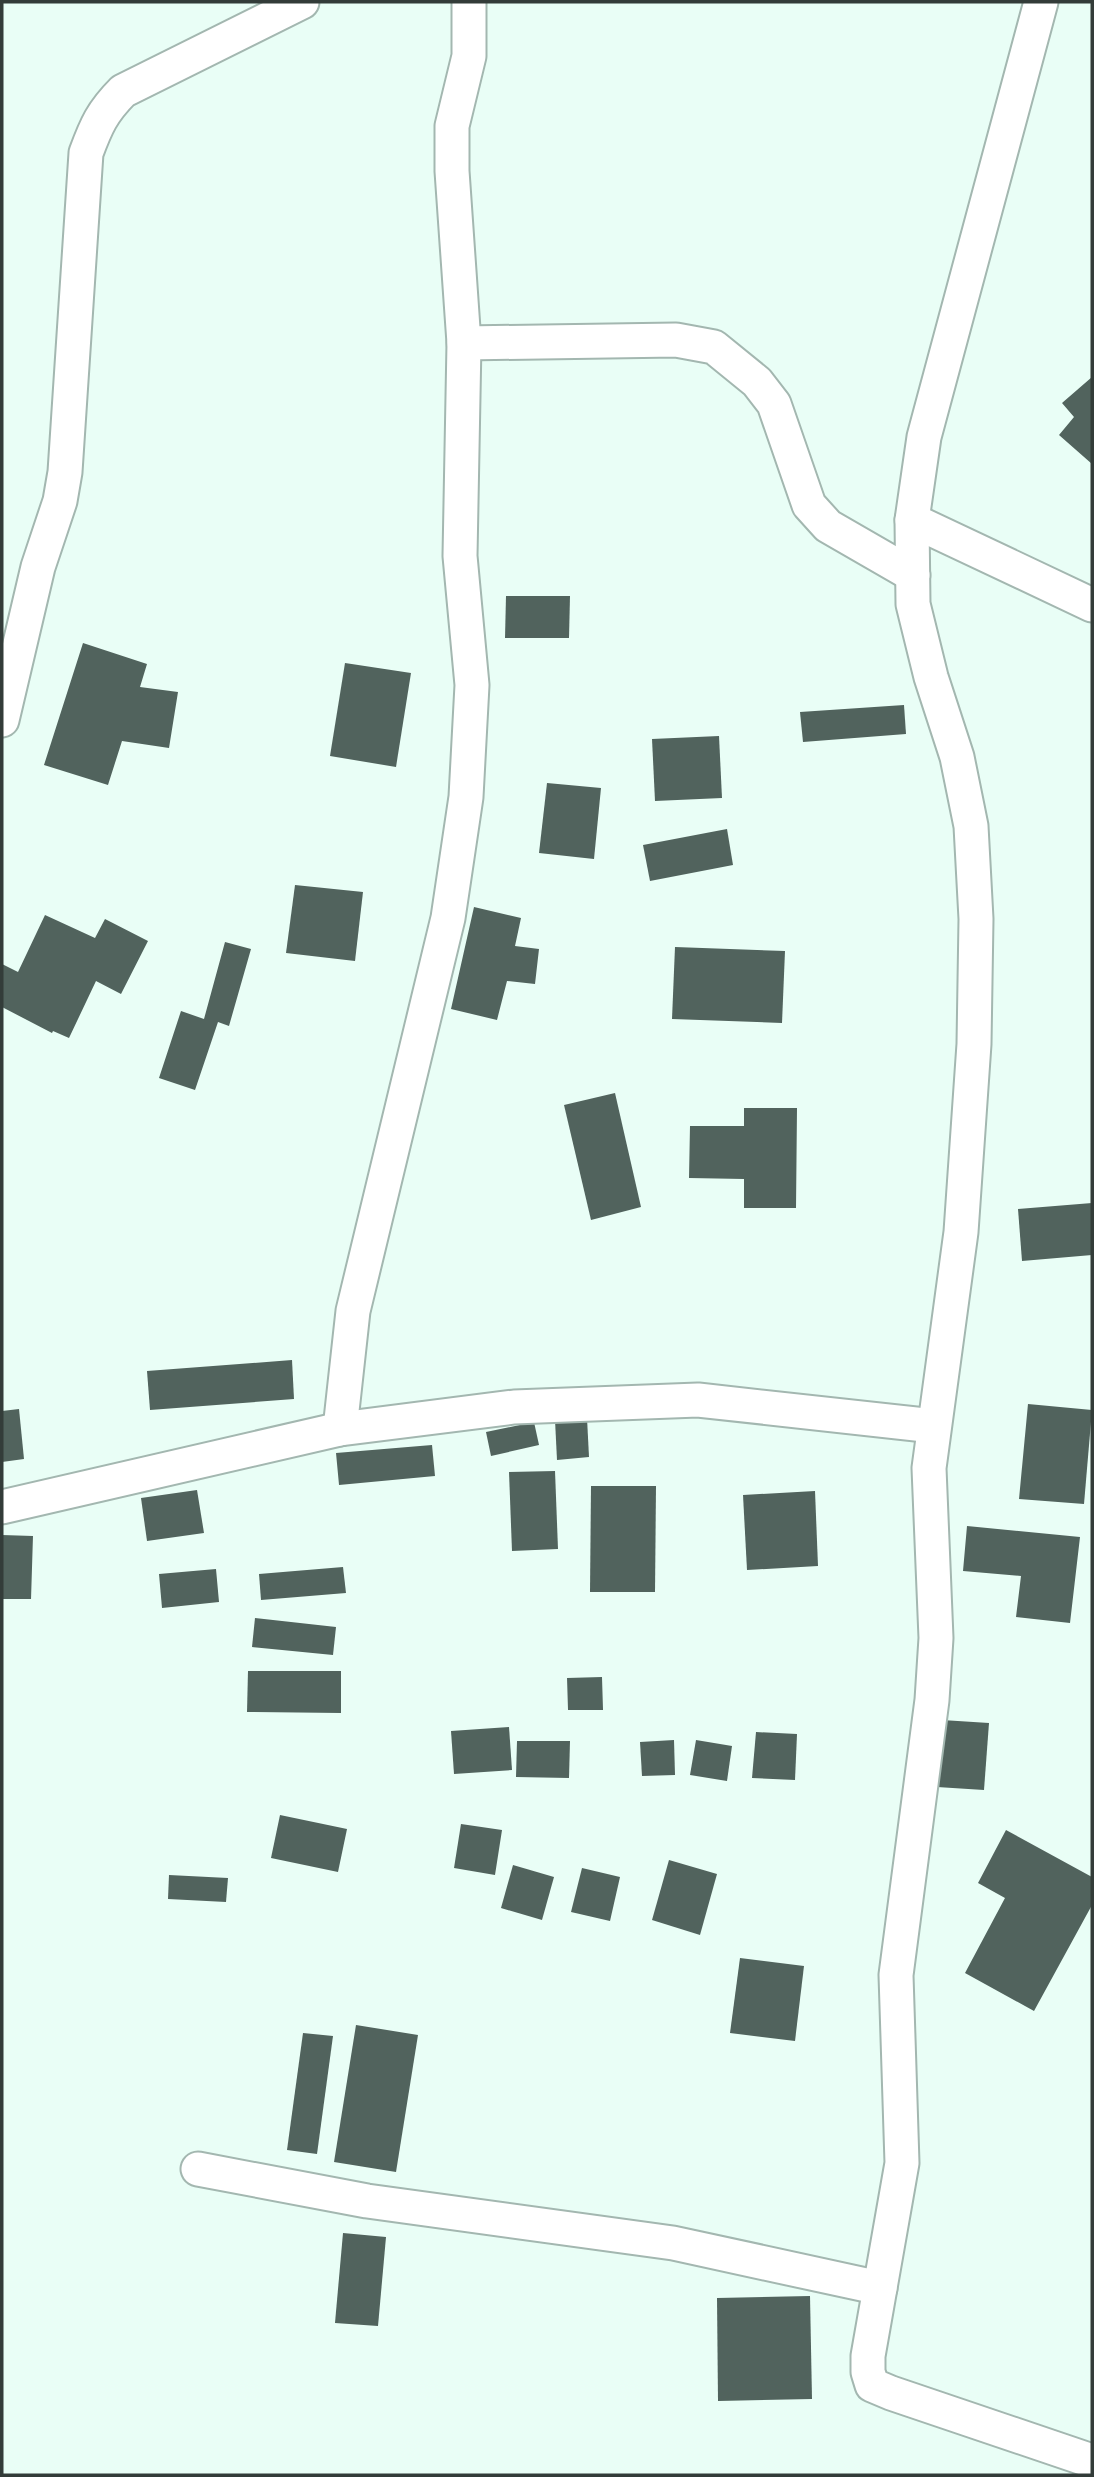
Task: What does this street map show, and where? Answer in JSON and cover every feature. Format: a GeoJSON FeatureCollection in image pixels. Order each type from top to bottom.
{"type":"FeatureCollection","features":[{"type":"Feature","properties":{"kind":"street"},"geometry":{"type":"LineString","coordinates":[[2,720],[38,567],[60,501],[65,472],[86,153],[96,128],[107,107],[123,91],[302,2]]}},
{"type":"Feature","properties":{"kind":"street"},"geometry":{"type":"LineString","coordinates":[[340,1429],[353,1311],[448,918],[466,797],[472,685],[460,556],[464,343],[452,171],[452,126],[468,56],[469,2]]}},
{"type":"Feature","properties":{"kind":"street"},"geometry":{"type":"LineString","coordinates":[[1041,2],[923,437],[912,520],[913,604],[931,677],[957,757],[971,826],[976,919],[974,1044],[961,1232],[929,1468],[936,1638],[932,1700],[897,1975],[902,2163],[868,2356],[868,2372],[872,2385],[1092,2461]]}},
{"type":"Feature","properties":{"kind":"street"},"geometry":{"type":"LineString","coordinates":[[464,343],[676,340],[714,347],[757,382],[774,404],[809,505],[828,526],[913,575]]}},
{"type":"Feature","properties":{"kind":"street"},"geometry":{"type":"LineString","coordinates":[[912,520],[1092,605]]}},
{"type":"Feature","properties":{"kind":"street"},"geometry":{"type":"LineString","coordinates":[[2,1507],[340,1429],[514,1407],[698,1400],[934,1426]]}},
{"type":"Feature","properties":{"kind":"street"},"geometry":{"type":"LineString","coordinates":[[198,2169],[367,2201],[673,2243],[880,2288]]}},
{"type":"Feature","properties":{"kind":"building"},"geometry":{"type":"Polygon","coordinates":[[[1092,377],[1092,464],[1059,435],[1074,417],[1062,403],[1092,377]]]}},
{"type":"Feature","properties":{"kind":"building"},"geometry":{"type":"Polygon","coordinates":[[[506,596],[570,596],[569,638],[505,638],[506,596]]]}},
{"type":"Feature","properties":{"kind":"building"},"geometry":{"type":"Polygon","coordinates":[[[83,643],[147,664],[140,687],[178,692],[169,748],[122,741],[108,785],[44,765],[83,643]]]}},
{"type":"Feature","properties":{"kind":"building"},"geometry":{"type":"Polygon","coordinates":[[[345,663],[411,673],[396,767],[330,756],[345,663]]]}},
{"type":"Feature","properties":{"kind":"building"},"geometry":{"type":"Polygon","coordinates":[[[904,705],[906,734],[803,742],[800,712],[904,705]]]}},
{"type":"Feature","properties":{"kind":"building"},"geometry":{"type":"Polygon","coordinates":[[[719,736],[722,798],[655,801],[652,739],[719,736]]]}},
{"type":"Feature","properties":{"kind":"building"},"geometry":{"type":"Polygon","coordinates":[[[547,783],[601,788],[594,859],[539,853],[547,783]]]}},
{"type":"Feature","properties":{"kind":"building"},"geometry":{"type":"Polygon","coordinates":[[[727,829],[733,865],[650,881],[643,845],[727,829]]]}},
{"type":"Feature","properties":{"kind":"building"},"geometry":{"type":"Polygon","coordinates":[[[295,885],[363,892],[355,961],[286,953],[295,885]]]}},
{"type":"Feature","properties":{"kind":"building"},"geometry":{"type":"Polygon","coordinates":[[[474,907],[521,918],[515,946],[539,949],[535,984],[507,981],[497,1020],[451,1009],[474,907]]]}},
{"type":"Feature","properties":{"kind":"building"},"geometry":{"type":"Polygon","coordinates":[[[45,915],[95,938],[105,919],[148,941],[121,994],[96,981],[69,1038],[53,1031],[52,1033],[2,1007],[2,964],[18,972],[45,915]]]}},
{"type":"Feature","properties":{"kind":"building"},"geometry":{"type":"Polygon","coordinates":[[[225,942],[251,949],[229,1026],[218,1022],[195,1090],[159,1078],[181,1011],[204,1019],[225,942]]]}},
{"type":"Feature","properties":{"kind":"building"},"geometry":{"type":"Polygon","coordinates":[[[675,947],[785,951],[782,1023],[672,1019],[675,947]]]}},
{"type":"Feature","properties":{"kind":"building"},"geometry":{"type":"Polygon","coordinates":[[[615,1093],[641,1207],[591,1220],[564,1105],[615,1093]]]}},
{"type":"Feature","properties":{"kind":"building"},"geometry":{"type":"Polygon","coordinates":[[[744,1108],[797,1108],[796,1208],[744,1208],[744,1179],[689,1178],[690,1126],[744,1126],[744,1108]]]}},
{"type":"Feature","properties":{"kind":"building"},"geometry":{"type":"Polygon","coordinates":[[[1092,1203],[1092,1255],[1022,1261],[1018,1209],[1092,1203]]]}},
{"type":"Feature","properties":{"kind":"building"},"geometry":{"type":"Polygon","coordinates":[[[292,1360],[294,1399],[150,1410],[147,1371],[292,1360]]]}},
{"type":"Feature","properties":{"kind":"building"},"geometry":{"type":"Polygon","coordinates":[[[1028,1404],[1092,1410],[1084,1504],[1019,1499],[1028,1404]]]}},
{"type":"Feature","properties":{"kind":"building"},"geometry":{"type":"Polygon","coordinates":[[[19,1409],[24,1459],[2,1462],[2,1411],[19,1409]]]}},
{"type":"Feature","properties":{"kind":"building"},"geometry":{"type":"Polygon","coordinates":[[[587,1418],[589,1457],[557,1460],[555,1420],[587,1418]]]}},
{"type":"Feature","properties":{"kind":"building"},"geometry":{"type":"Polygon","coordinates":[[[534,1422],[539,1445],[491,1456],[486,1432],[534,1422]]]}},
{"type":"Feature","properties":{"kind":"building"},"geometry":{"type":"Polygon","coordinates":[[[432,1445],[435,1476],[339,1485],[336,1453],[432,1445]]]}},
{"type":"Feature","properties":{"kind":"building"},"geometry":{"type":"Polygon","coordinates":[[[555,1471],[558,1549],[512,1551],[509,1472],[555,1471]]]}},
{"type":"Feature","properties":{"kind":"building"},"geometry":{"type":"Polygon","coordinates":[[[591,1486],[656,1486],[655,1592],[590,1592],[591,1486]]]}},
{"type":"Feature","properties":{"kind":"building"},"geometry":{"type":"Polygon","coordinates":[[[197,1490],[204,1533],[147,1541],[141,1498],[197,1490]]]}},
{"type":"Feature","properties":{"kind":"building"},"geometry":{"type":"Polygon","coordinates":[[[815,1491],[818,1566],[747,1570],[743,1495],[815,1491]]]}},
{"type":"Feature","properties":{"kind":"building"},"geometry":{"type":"Polygon","coordinates":[[[967,1526],[1080,1537],[1070,1623],[1016,1617],[1021,1576],[963,1571],[967,1526]]]}},
{"type":"Feature","properties":{"kind":"building"},"geometry":{"type":"Polygon","coordinates":[[[2,1535],[33,1536],[31,1599],[2,1599],[2,1535]]]}},
{"type":"Feature","properties":{"kind":"building"},"geometry":{"type":"Polygon","coordinates":[[[343,1567],[346,1593],[261,1600],[259,1574],[343,1567]]]}},
{"type":"Feature","properties":{"kind":"building"},"geometry":{"type":"Polygon","coordinates":[[[216,1569],[219,1602],[162,1608],[159,1574],[216,1569]]]}},
{"type":"Feature","properties":{"kind":"building"},"geometry":{"type":"Polygon","coordinates":[[[255,1618],[336,1627],[333,1655],[252,1647],[255,1618]]]}},
{"type":"Feature","properties":{"kind":"building"},"geometry":{"type":"Polygon","coordinates":[[[248,1671],[341,1671],[341,1713],[247,1712],[248,1671]]]}},
{"type":"Feature","properties":{"kind":"building"},"geometry":{"type":"Polygon","coordinates":[[[602,1677],[603,1710],[568,1710],[567,1678],[602,1677]]]}},
{"type":"Feature","properties":{"kind":"building"},"geometry":{"type":"Polygon","coordinates":[[[942,1720],[989,1723],[984,1790],[937,1787],[942,1720]]]}},
{"type":"Feature","properties":{"kind":"building"},"geometry":{"type":"Polygon","coordinates":[[[509,1727],[512,1770],[454,1774],[451,1731],[509,1727]]]}},
{"type":"Feature","properties":{"kind":"building"},"geometry":{"type":"Polygon","coordinates":[[[756,1732],[797,1734],[795,1780],[752,1778],[756,1732]]]}},
{"type":"Feature","properties":{"kind":"building"},"geometry":{"type":"Polygon","coordinates":[[[674,1740],[675,1775],[642,1776],[640,1742],[674,1740]]]}},
{"type":"Feature","properties":{"kind":"building"},"geometry":{"type":"Polygon","coordinates":[[[696,1740],[732,1746],[727,1781],[690,1775],[696,1740]]]}},
{"type":"Feature","properties":{"kind":"building"},"geometry":{"type":"Polygon","coordinates":[[[517,1741],[570,1741],[569,1778],[516,1777],[517,1741]]]}},
{"type":"Feature","properties":{"kind":"building"},"geometry":{"type":"Polygon","coordinates":[[[280,1815],[347,1829],[338,1872],[271,1858],[280,1815]]]}},
{"type":"Feature","properties":{"kind":"building"},"geometry":{"type":"Polygon","coordinates":[[[461,1824],[502,1830],[495,1875],[454,1868],[461,1824]]]}},
{"type":"Feature","properties":{"kind":"building"},"geometry":{"type":"Polygon","coordinates":[[[1006,1830],[1092,1877],[1092,1905],[1034,2011],[965,1973],[1005,1898],[978,1883],[1006,1830]]]}},
{"type":"Feature","properties":{"kind":"building"},"geometry":{"type":"Polygon","coordinates":[[[669,1860],[717,1874],[700,1935],[652,1920],[669,1860]]]}},
{"type":"Feature","properties":{"kind":"building"},"geometry":{"type":"Polygon","coordinates":[[[513,1865],[554,1877],[542,1920],[501,1908],[513,1865]]]}},
{"type":"Feature","properties":{"kind":"building"},"geometry":{"type":"Polygon","coordinates":[[[582,1868],[620,1877],[610,1921],[571,1912],[582,1868]]]}},
{"type":"Feature","properties":{"kind":"building"},"geometry":{"type":"Polygon","coordinates":[[[169,1875],[228,1878],[226,1902],[168,1899],[169,1875]]]}},
{"type":"Feature","properties":{"kind":"building"},"geometry":{"type":"Polygon","coordinates":[[[740,1958],[804,1966],[795,2041],[730,2033],[740,1958]]]}},
{"type":"Feature","properties":{"kind":"building"},"geometry":{"type":"Polygon","coordinates":[[[356,2025],[418,2035],[396,2172],[334,2162],[356,2025]]]}},
{"type":"Feature","properties":{"kind":"building"},"geometry":{"type":"Polygon","coordinates":[[[303,2033],[333,2036],[317,2154],[287,2150],[303,2033]]]}},
{"type":"Feature","properties":{"kind":"building"},"geometry":{"type":"Polygon","coordinates":[[[343,2233],[386,2237],[378,2326],[335,2323],[343,2233]]]}},
{"type":"Feature","properties":{"kind":"building"},"geometry":{"type":"Polygon","coordinates":[[[810,2296],[812,2399],[718,2401],[717,2298],[810,2296]]]}}]}
